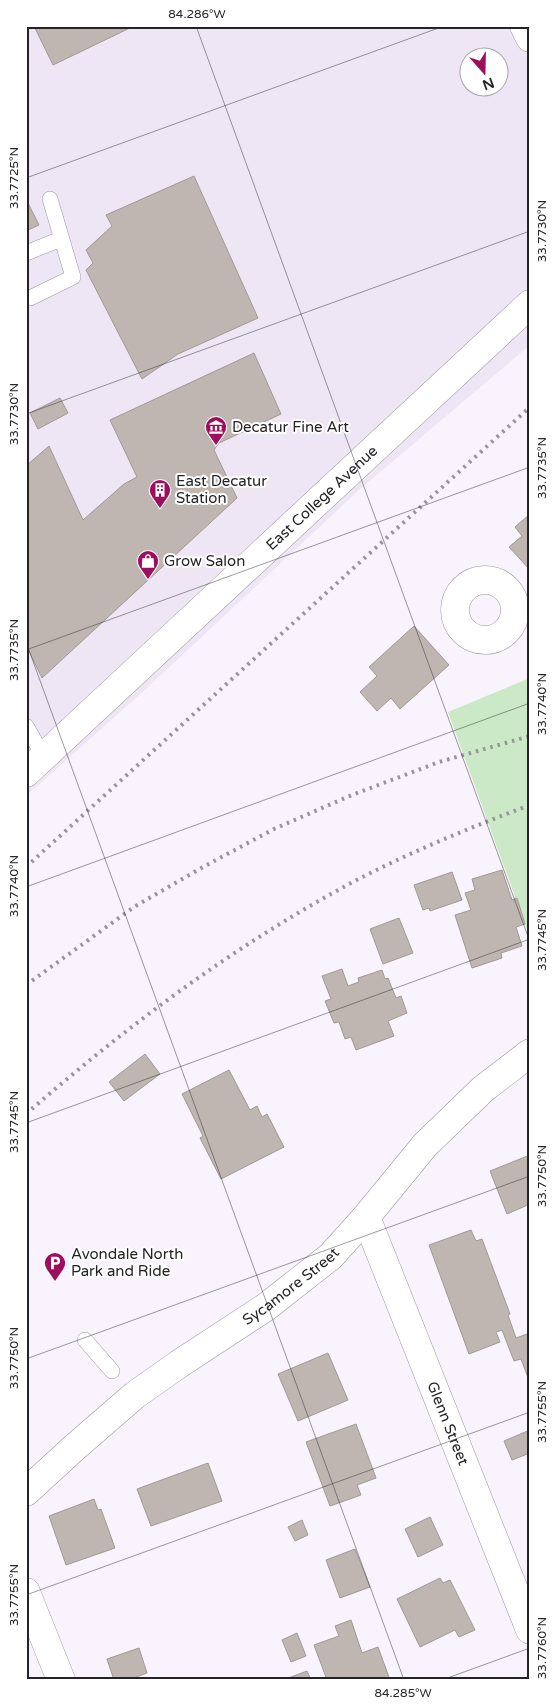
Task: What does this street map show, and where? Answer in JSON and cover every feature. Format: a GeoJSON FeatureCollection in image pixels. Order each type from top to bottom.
{"type":"FeatureCollection","features":[{"type":"Feature","properties":{"kind":"street"},"geometry":{"type":"LineString","coordinates":[[524,26],[530,38]]}},
{"type":"Feature","properties":{"kind":"street","name":"East College Avenue"},"geometry":{"type":"LineString","coordinates":[[35,765],[530,304]]}},
{"type":"Feature","properties":{"kind":"street","name":"Sycamore Street"},"geometry":{"type":"LineString","coordinates":[[26,1492],[135,1395],[266,1308],[330,1256],[366,1217],[425,1145],[456,1113],[490,1083],[530,1053]]}},
{"type":"Feature","properties":{"kind":"street","name":"Glenn Street"},"geometry":{"type":"LineString","coordinates":[[366,1217],[530,1630]]}},
{"type":"Feature","properties":{"kind":"street"},"geometry":{"type":"LineString","coordinates":[[26,1592],[61,1680]]}},
{"type":"Feature","properties":{"kind":"lane"},"geometry":{"type":"LineString","coordinates":[[30,298],[72,278],[50,199]]}},
{"type":"Feature","properties":{"kind":"lane"},"geometry":{"type":"LineString","coordinates":[[26,253],[62,238]]}},
{"type":"Feature","properties":{"kind":"lane"},"geometry":{"type":"LineString","coordinates":[[26,726],[35,765]]}},
{"type":"Feature","properties":{"kind":"lane"},"geometry":{"type":"LineString","coordinates":[[85,1340],[112,1371]]}},
{"type":"Feature","properties":{"kind":"shaded area"},"geometry":{"type":"Polygon","coordinates":[[[26,26],[530,26],[530,345],[359,490],[147,688],[26,796],[26,26]]]}},
{"type":"Feature","properties":{"kind":"green space"},"geometry":{"type":"Polygon","coordinates":[[[530,678],[530,938],[448,712],[530,678]]]}},
{"type":"Feature","properties":{"kind":"building"},"geometry":{"type":"Polygon","coordinates":[[[34,26],[134,26],[53,65],[34,26]]]}},
{"type":"Feature","properties":{"kind":"building"},"geometry":{"type":"Polygon","coordinates":[[[194,176],[258,318],[178,354],[142,379],[86,270],[93,263],[86,250],[112,226],[106,215],[194,176]]]}},
{"type":"Feature","properties":{"kind":"building"},"geometry":{"type":"Polygon","coordinates":[[[26,199],[39,225],[26,231],[26,199]]]}},
{"type":"Feature","properties":{"kind":"building","name":"East Decatur Station"},"geometry":{"type":"Polygon","coordinates":[[[254,353],[281,414],[219,443],[214,450],[237,498],[42,678],[26,645],[26,466],[49,446],[83,520],[124,484],[137,477],[110,420],[254,353]]]}},
{"type":"Feature","properties":{"kind":"building"},"geometry":{"type":"Polygon","coordinates":[[[60,398],[68,413],[38,429],[30,413],[60,398]]]}},
{"type":"Feature","properties":{"kind":"building"},"geometry":{"type":"Polygon","coordinates":[[[530,514],[530,570],[509,547],[522,536],[515,527],[530,514]]]}},
{"type":"Feature","properties":{"kind":"building"},"geometry":{"type":"Polygon","coordinates":[[[414,626],[449,665],[400,709],[391,698],[377,711],[360,692],[377,676],[369,667],[414,626]]]}},
{"type":"Feature","properties":{"kind":"building"},"geometry":{"type":"Polygon","coordinates":[[[502,870],[512,900],[517,898],[525,924],[516,927],[522,946],[501,953],[502,958],[472,968],[455,915],[471,910],[465,893],[475,890],[472,879],[502,870]]]}},
{"type":"Feature","properties":{"kind":"building"},"geometry":{"type":"Polygon","coordinates":[[[452,872],[462,900],[430,911],[429,908],[423,910],[414,885],[452,872]]]}},
{"type":"Feature","properties":{"kind":"building"},"geometry":{"type":"Polygon","coordinates":[[[399,918],[413,953],[383,964],[370,929],[399,918]]]}},
{"type":"Feature","properties":{"kind":"building"},"geometry":{"type":"Polygon","coordinates":[[[342,969],[348,986],[359,982],[358,978],[382,970],[385,979],[388,978],[396,998],[401,996],[407,1013],[388,1021],[394,1036],[356,1050],[351,1037],[345,1039],[339,1022],[334,1023],[325,1001],[331,999],[322,976],[342,969]]]}},
{"type":"Feature","properties":{"kind":"building"},"geometry":{"type":"Polygon","coordinates":[[[145,1054],[160,1074],[124,1101],[109,1082],[145,1054]]]}},
{"type":"Feature","properties":{"kind":"building"},"geometry":{"type":"Polygon","coordinates":[[[229,1070],[250,1110],[257,1106],[262,1117],[267,1114],[284,1147],[221,1179],[200,1138],[203,1136],[182,1094],[229,1070]]]}},
{"type":"Feature","properties":{"kind":"building"},"geometry":{"type":"Polygon","coordinates":[[[530,1155],[530,1204],[507,1214],[490,1171],[530,1155]]]}},
{"type":"Feature","properties":{"kind":"building"},"geometry":{"type":"Polygon","coordinates":[[[471,1230],[476,1241],[482,1239],[510,1314],[508,1315],[516,1338],[530,1333],[530,1383],[521,1359],[514,1361],[502,1330],[496,1332],[500,1342],[469,1354],[429,1245],[471,1230]]]}},
{"type":"Feature","properties":{"kind":"building"},"geometry":{"type":"Polygon","coordinates":[[[328,1353],[348,1400],[298,1421],[278,1374],[328,1353]]]}},
{"type":"Feature","properties":{"kind":"building"},"geometry":{"type":"Polygon","coordinates":[[[356,1424],[376,1478],[357,1485],[361,1495],[330,1506],[306,1442],[356,1424]]]}},
{"type":"Feature","properties":{"kind":"building"},"geometry":{"type":"Polygon","coordinates":[[[530,1430],[530,1453],[512,1460],[504,1441],[530,1430]]]}},
{"type":"Feature","properties":{"kind":"building"},"geometry":{"type":"Polygon","coordinates":[[[208,1463],[222,1501],[151,1526],[137,1489],[208,1463]]]}},
{"type":"Feature","properties":{"kind":"building"},"geometry":{"type":"Polygon","coordinates":[[[94,1499],[98,1510],[101,1509],[115,1548],[66,1565],[49,1516],[94,1499]]]}},
{"type":"Feature","properties":{"kind":"building"},"geometry":{"type":"Polygon","coordinates":[[[430,1517],[443,1545],[418,1557],[405,1529],[430,1517]]]}},
{"type":"Feature","properties":{"kind":"building"},"geometry":{"type":"Polygon","coordinates":[[[302,1520],[308,1535],[295,1541],[288,1527],[302,1520]]]}},
{"type":"Feature","properties":{"kind":"building"},"geometry":{"type":"Polygon","coordinates":[[[355,1549],[370,1587],[340,1598],[326,1560],[355,1549]]]}},
{"type":"Feature","properties":{"kind":"building"},"geometry":{"type":"Polygon","coordinates":[[[440,1578],[443,1583],[450,1580],[475,1630],[459,1637],[455,1630],[420,1647],[397,1599],[440,1578]]]}},
{"type":"Feature","properties":{"kind":"building"},"geometry":{"type":"Polygon","coordinates":[[[351,1620],[362,1653],[378,1647],[390,1680],[327,1680],[314,1645],[339,1636],[335,1626],[351,1620]]]}},
{"type":"Feature","properties":{"kind":"building"},"geometry":{"type":"Polygon","coordinates":[[[297,1633],[306,1656],[291,1662],[282,1640],[297,1633]]]}},
{"type":"Feature","properties":{"kind":"building"},"geometry":{"type":"Polygon","coordinates":[[[139,1648],[147,1673],[128,1680],[114,1680],[107,1659],[139,1648]]]}},
{"type":"Feature","properties":{"kind":"building"},"geometry":{"type":"Polygon","coordinates":[[[307,1671],[311,1680],[283,1680],[307,1671]]]}},
{"type":"Feature","properties":{"kind":"railway"},"geometry":{"type":"LineString","coordinates":[[26,867],[530,407]]}},
{"type":"Feature","properties":{"kind":"railway"},"geometry":{"type":"LineString","coordinates":[[26,985],[134,907],[274,829],[352,795],[439,762],[530,736]]}},
{"type":"Feature","properties":{"kind":"railway"},"geometry":{"type":"LineString","coordinates":[[26,1114],[103,1049],[183,989],[266,932],[309,906],[396,861],[530,805]]}},
{"type":"Feature","properties":{"kind":"place","name":"Decatur Fine Art"},"geometry":{"type":"Point","coordinates":[216,446]}},
{"type":"Feature","properties":{"kind":"place","name":"East Decatur Station"},"geometry":{"type":"Point","coordinates":[160,509]}},
{"type":"Feature","properties":{"kind":"place","name":"Grow Salon"},"geometry":{"type":"Point","coordinates":[148,580]}},
{"type":"Feature","properties":{"kind":"place","name":"Avondale North Park and Ride"},"geometry":{"type":"Point","coordinates":[55,1282]}}]}
